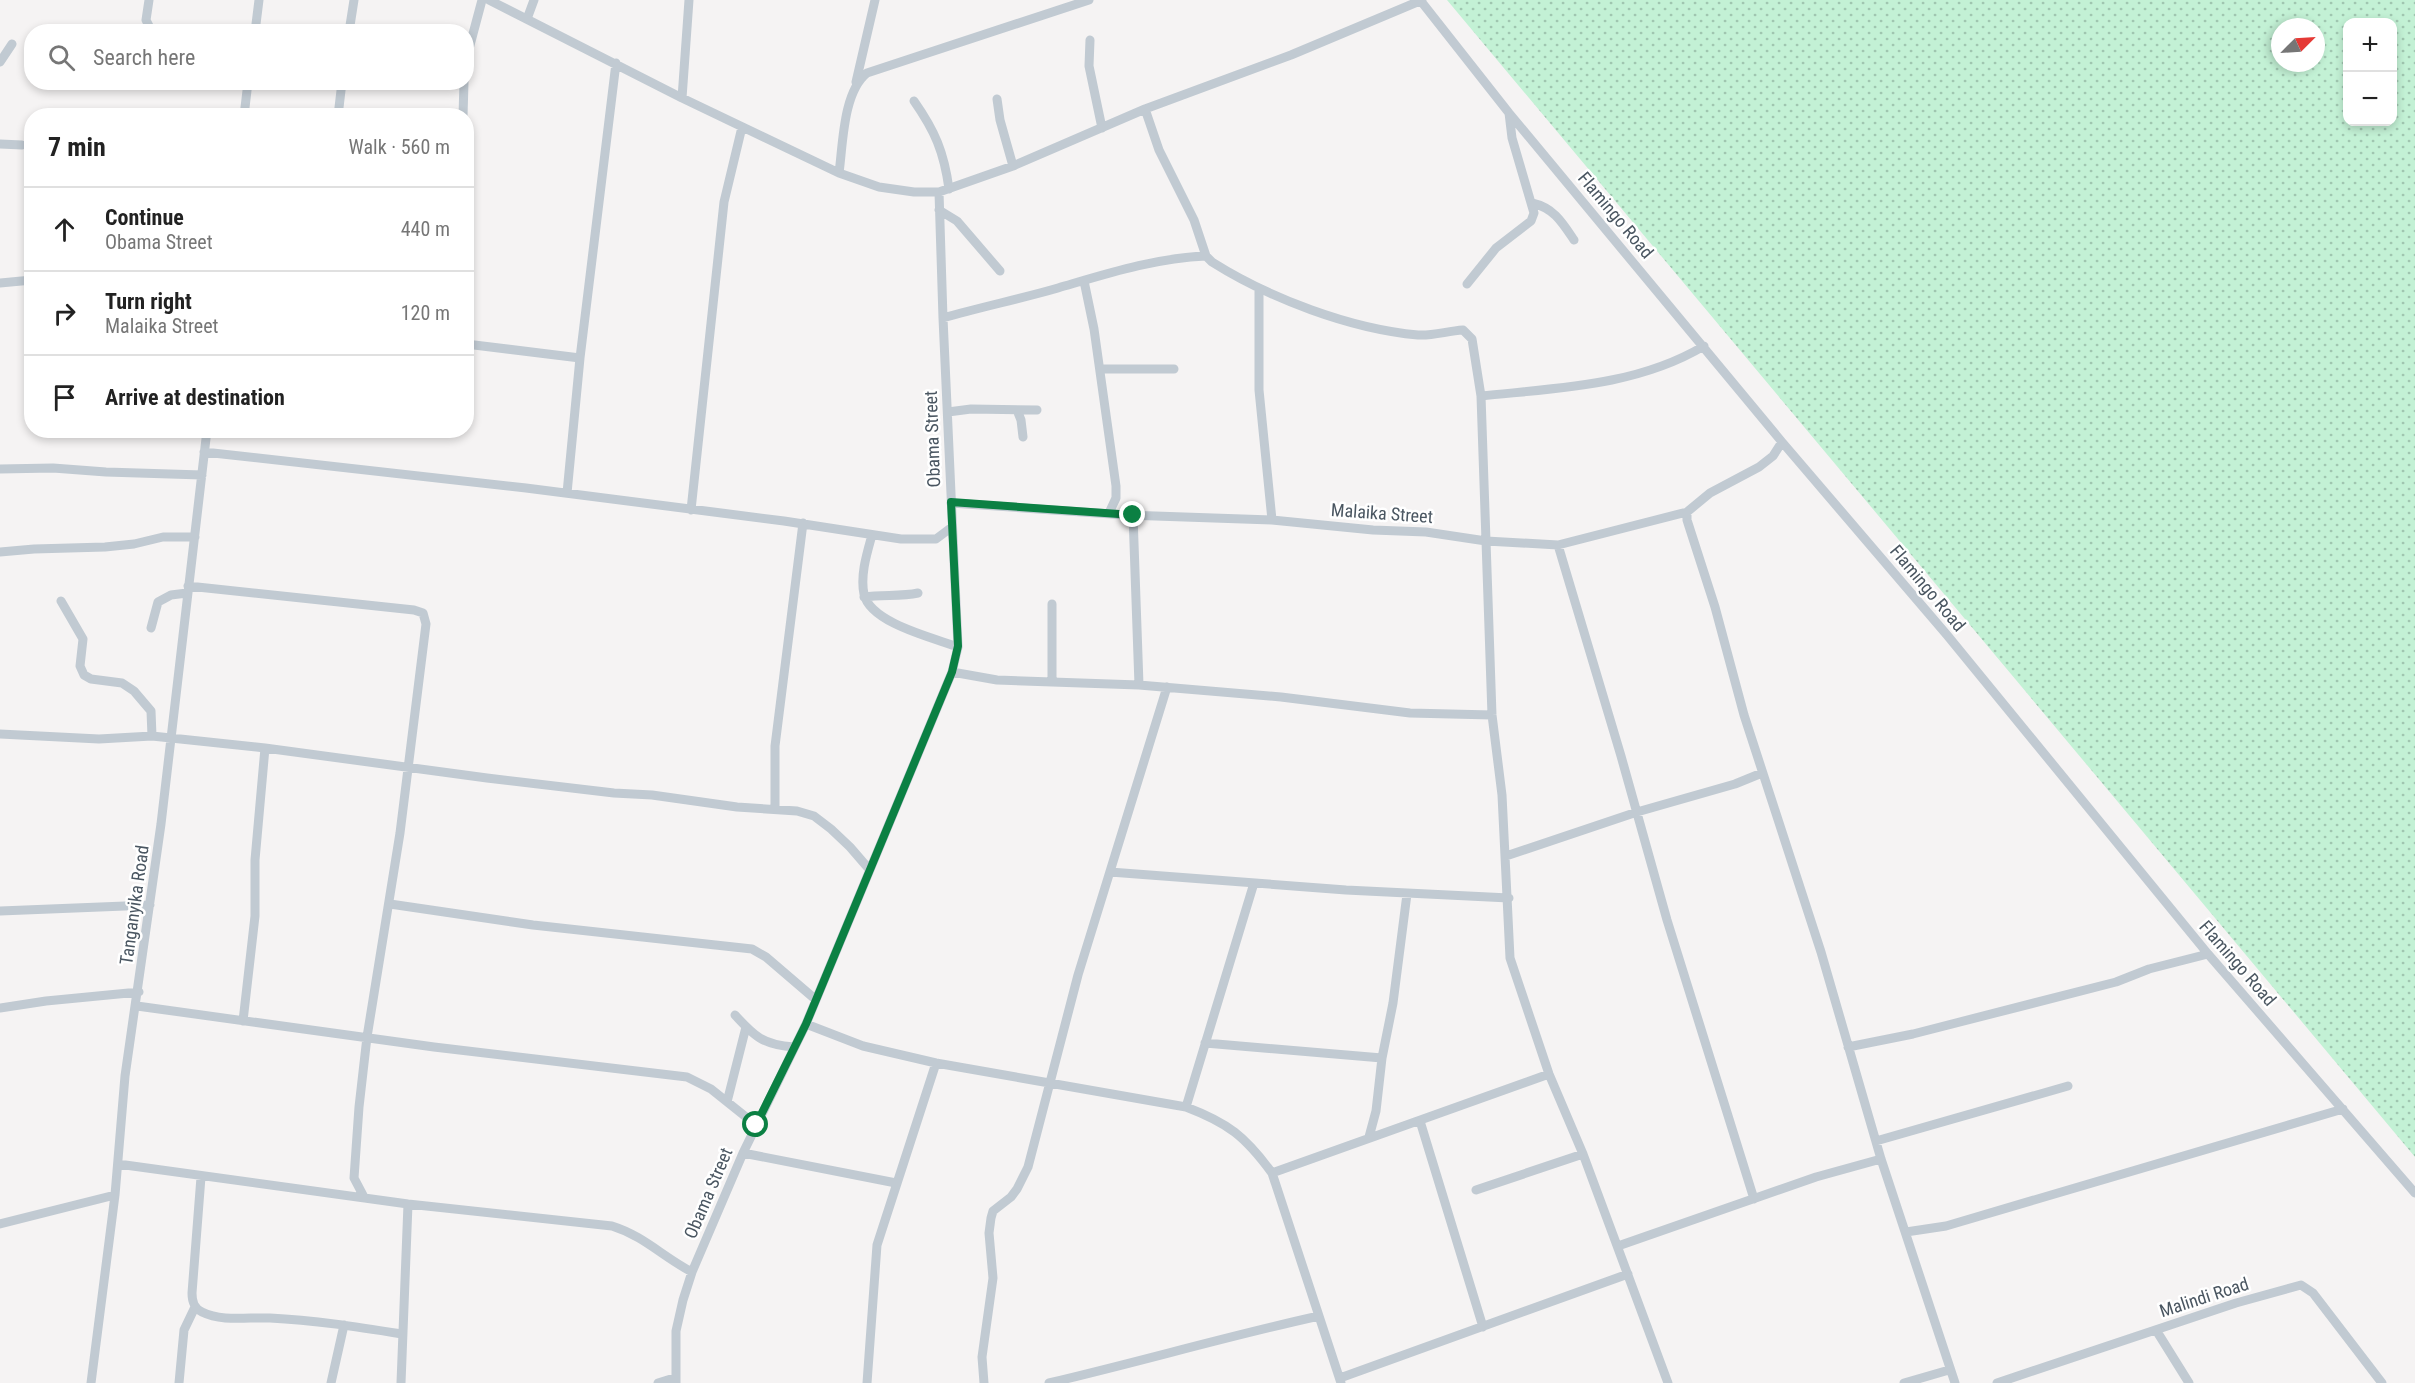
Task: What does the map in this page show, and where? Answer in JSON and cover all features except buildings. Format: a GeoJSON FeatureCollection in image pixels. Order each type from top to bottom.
{"type":"FeatureCollection","features":[{"type":"Feature","properties":{"kind":"street"},"geometry":{"type":"LineString","coordinates":[[148,24],[146,20],[149,0]]}},
{"type":"Feature","properties":{"kind":"street"},"geometry":{"type":"LineString","coordinates":[[256,24],[259,0]]}},
{"type":"Feature","properties":{"kind":"street"},"geometry":{"type":"LineString","coordinates":[[350,24],[354,0]]}},
{"type":"Feature","properties":{"kind":"street"},"geometry":{"type":"LineString","coordinates":[[474,30],[482,0]]}},
{"type":"Feature","properties":{"kind":"street"},"geometry":{"type":"LineString","coordinates":[[489,0],[742,128],[839,174],[879,187],[914,192],[944,190],[1013,166],[1145,109],[1291,55],[1421,0]]}},
{"type":"Feature","properties":{"kind":"street"},"geometry":{"type":"LineString","coordinates":[[527,19],[534,0]]}},
{"type":"Feature","properties":{"kind":"street"},"geometry":{"type":"LineString","coordinates":[[682,98],[689,0]]}},
{"type":"Feature","properties":{"kind":"street"},"geometry":{"type":"LineString","coordinates":[[839,174],[848,111],[875,0]]}},
{"type":"Feature","properties":{"kind":"street"},"geometry":{"type":"LineString","coordinates":[[1057,0],[1059,11]]}},
{"type":"Feature","properties":{"kind":"street"},"geometry":{"type":"LineString","coordinates":[[856,84],[872,70],[1089,0]]}},
{"type":"Feature","properties":{"kind":"street","name":"Flamingo Road"},"geometry":{"type":"LineString","coordinates":[[1421,0],[1509,112],[1782,442],[1947,635],[2208,954],[2415,1193]]}},
{"type":"Feature","properties":{"kind":"street"},"geometry":{"type":"LineString","coordinates":[[1090,40],[1089,66],[1102,128]]}},
{"type":"Feature","properties":{"kind":"street"},"geometry":{"type":"LineString","coordinates":[[0,62],[12,44]]}},
{"type":"Feature","properties":{"kind":"street"},"geometry":{"type":"LineString","coordinates":[[567,493],[580,358],[616,63]]}},
{"type":"Feature","properties":{"kind":"street"},"geometry":{"type":"LineString","coordinates":[[245,108],[247,90]]}},
{"type":"Feature","properties":{"kind":"street"},"geometry":{"type":"LineString","coordinates":[[339,108],[341,90]]}},
{"type":"Feature","properties":{"kind":"street"},"geometry":{"type":"LineString","coordinates":[[463,108],[464,90]]}},
{"type":"Feature","properties":{"kind":"street"},"geometry":{"type":"LineString","coordinates":[[997,99],[1000,120],[1013,166]]}},
{"type":"Feature","properties":{"kind":"street","name":"Obama Street"},"geometry":{"type":"LineString","coordinates":[[675,1381],[676,1331],[692,1272],[743,1153],[806,1024],[952,672],[958,646],[939,210],[944,190],[944,156],[938,141],[914,101]]}},
{"type":"Feature","properties":{"kind":"street"},"geometry":{"type":"LineString","coordinates":[[1145,109],[1159,150],[1194,220],[1206,256],[1222,268],[1259,288],[1336,319],[1419,335],[1435,335],[1463,330],[1472,339],[1480,396],[1492,715],[1502,795],[1509,898],[1510,958],[1549,1074],[1583,1154],[1668,1383]]}},
{"type":"Feature","properties":{"kind":"street"},"geometry":{"type":"LineString","coordinates":[[1467,284],[1496,248],[1531,222],[1532,203],[1512,138],[1509,112]]}},
{"type":"Feature","properties":{"kind":"street"},"geometry":{"type":"LineString","coordinates":[[691,510],[724,202],[742,128]]}},
{"type":"Feature","properties":{"kind":"street"},"geometry":{"type":"LineString","coordinates":[[0,144],[22,145]]}},
{"type":"Feature","properties":{"kind":"street"},"geometry":{"type":"LineString","coordinates":[[1532,203],[1542,205],[1558,216],[1574,240]]}},
{"type":"Feature","properties":{"kind":"street"},"geometry":{"type":"LineString","coordinates":[[939,210],[962,226],[1000,271]]}},
{"type":"Feature","properties":{"kind":"street"},"geometry":{"type":"LineString","coordinates":[[943,318],[1111,272],[1190,256],[1206,256]]}},
{"type":"Feature","properties":{"kind":"street"},"geometry":{"type":"LineString","coordinates":[[0,284],[24,281]]}},
{"type":"Feature","properties":{"kind":"street"},"geometry":{"type":"LineString","coordinates":[[1084,281],[1100,369],[1116,498],[1109,513]]}},
{"type":"Feature","properties":{"kind":"street"},"geometry":{"type":"LineString","coordinates":[[1259,288],[1260,390],[1272,520]]}},
{"type":"Feature","properties":{"kind":"street"},"geometry":{"type":"LineString","coordinates":[[474,345],[580,358]]}},
{"type":"Feature","properties":{"kind":"street"},"geometry":{"type":"LineString","coordinates":[[1480,396],[1606,382],[1648,372],[1680,360],[1704,346]]}},
{"type":"Feature","properties":{"kind":"street"},"geometry":{"type":"LineString","coordinates":[[1100,369],[1174,369]]}},
{"type":"Feature","properties":{"kind":"street"},"geometry":{"type":"LineString","coordinates":[[948,412],[971,409],[1037,410]]}},
{"type":"Feature","properties":{"kind":"street"},"geometry":{"type":"LineString","coordinates":[[1017,410],[1023,437]]}},
{"type":"Feature","properties":{"kind":"street","name":"Tanganyika Road"},"geometry":{"type":"LineString","coordinates":[[91,1383],[115,1195],[125,1076],[139,992],[206,438]]}},
{"type":"Feature","properties":{"kind":"street","name":"Malaika Street"},"geometry":{"type":"LineString","coordinates":[[951,502],[1130,515],[1272,520],[1373,530],[1426,532],[1486,541],[1558,545],[1631,524],[1687,512],[1710,493],[1760,468],[1773,456],[1782,442]]}},
{"type":"Feature","properties":{"kind":"street"},"geometry":{"type":"LineString","coordinates":[[204,452],[567,493],[916,540],[936,539],[952,527]]}},
{"type":"Feature","properties":{"kind":"street"},"geometry":{"type":"LineString","coordinates":[[0,469],[53,468],[202,475]]}},
{"type":"Feature","properties":{"kind":"street"},"geometry":{"type":"LineString","coordinates":[[1116,498],[1130,515],[1139,685]]}},
{"type":"Feature","properties":{"kind":"street"},"geometry":{"type":"LineString","coordinates":[[1687,512],[1689,529],[1715,607],[1744,716],[1821,952],[1881,1159],[1955,1383]]}},
{"type":"Feature","properties":{"kind":"street"},"geometry":{"type":"LineString","coordinates":[[775,809],[775,746],[803,523]]}},
{"type":"Feature","properties":{"kind":"street"},"geometry":{"type":"LineString","coordinates":[[872,535],[863,577],[864,597],[876,611],[904,629],[958,646]]}},
{"type":"Feature","properties":{"kind":"street"},"geometry":{"type":"LineString","coordinates":[[0,552],[105,547],[134,544],[163,537],[195,537]]}},
{"type":"Feature","properties":{"kind":"street"},"geometry":{"type":"LineString","coordinates":[[936,539],[954,550]]}},
{"type":"Feature","properties":{"kind":"street"},"geometry":{"type":"LineString","coordinates":[[1558,545],[1667,920],[1754,1199]]}},
{"type":"Feature","properties":{"kind":"street"},"geometry":{"type":"LineString","coordinates":[[151,628],[158,602],[188,589],[414,610],[423,614],[426,624],[408,768],[390,904],[368,1036],[354,1178],[364,1197]]}},
{"type":"Feature","properties":{"kind":"street"},"geometry":{"type":"LineString","coordinates":[[864,597],[918,593]]}},
{"type":"Feature","properties":{"kind":"street"},"geometry":{"type":"LineString","coordinates":[[61,601],[84,639],[80,666],[84,675],[91,679],[122,683],[134,691],[151,711],[152,736]]}},
{"type":"Feature","properties":{"kind":"street"},"geometry":{"type":"LineString","coordinates":[[1052,604],[1052,681]]}},
{"type":"Feature","properties":{"kind":"street"},"geometry":{"type":"LineString","coordinates":[[952,672],[998,680],[1139,685],[1281,697],[1410,712],[1492,715]]}},
{"type":"Feature","properties":{"kind":"street"},"geometry":{"type":"LineString","coordinates":[[984,1383],[982,1357],[993,1278],[989,1233],[991,1218],[993,1211],[1011,1197],[1017,1189],[1028,1167],[1075,985],[1167,687]]}},
{"type":"Feature","properties":{"kind":"street"},"geometry":{"type":"LineString","coordinates":[[0,734],[99,739],[152,736],[265,748],[614,793],[652,795],[737,807],[797,811],[814,816],[850,847],[869,869]]}},
{"type":"Feature","properties":{"kind":"street"},"geometry":{"type":"LineString","coordinates":[[243,1021],[255,916],[255,860],[265,748]]}},
{"type":"Feature","properties":{"kind":"street"},"geometry":{"type":"LineString","coordinates":[[1506,856],[1637,812],[1735,784],[1762,772]]}},
{"type":"Feature","properties":{"kind":"street"},"geometry":{"type":"LineString","coordinates":[[1110,872],[1407,894],[1509,898]]}},
{"type":"Feature","properties":{"kind":"street"},"geometry":{"type":"LineString","coordinates":[[1186,1107],[1254,884]]}},
{"type":"Feature","properties":{"kind":"street"},"geometry":{"type":"LineString","coordinates":[[1369,1137],[1376,1111],[1382,1058],[1393,1003],[1407,894]]}},
{"type":"Feature","properties":{"kind":"street"},"geometry":{"type":"LineString","coordinates":[[0,911],[150,904]]}},
{"type":"Feature","properties":{"kind":"street"},"geometry":{"type":"LineString","coordinates":[[390,904],[533,925],[752,949],[766,957],[815,999]]}},
{"type":"Feature","properties":{"kind":"street"},"geometry":{"type":"LineString","coordinates":[[1848,1047],[1913,1034],[2116,982],[2149,969],[2208,954]]}},
{"type":"Feature","properties":{"kind":"street"},"geometry":{"type":"LineString","coordinates":[[0,1008],[139,992]]}},
{"type":"Feature","properties":{"kind":"street"},"geometry":{"type":"LineString","coordinates":[[136,1006],[687,1077],[700,1082],[756,1125]]}},
{"type":"Feature","properties":{"kind":"street"},"geometry":{"type":"LineString","coordinates":[[735,1015],[756,1038],[764,1042],[794,1047]]}},
{"type":"Feature","properties":{"kind":"street"},"geometry":{"type":"LineString","coordinates":[[806,1024],[863,1046],[936,1063],[1186,1107],[1236,1131],[1253,1147],[1272,1173],[1340,1380],[1628,1274]]}},
{"type":"Feature","properties":{"kind":"street"},"geometry":{"type":"LineString","coordinates":[[727,1102],[746,1027]]}},
{"type":"Feature","properties":{"kind":"street"},"geometry":{"type":"LineString","coordinates":[[1205,1043],[1382,1058]]}},
{"type":"Feature","properties":{"kind":"street"},"geometry":{"type":"LineString","coordinates":[[867,1383],[877,1245],[936,1063]]}},
{"type":"Feature","properties":{"kind":"street"},"geometry":{"type":"LineString","coordinates":[[1272,1173],[1549,1074]]}},
{"type":"Feature","properties":{"kind":"street"},"geometry":{"type":"LineString","coordinates":[[1876,1141],[2068,1086]]}},
{"type":"Feature","properties":{"kind":"street"},"geometry":{"type":"LineString","coordinates":[[1906,1232],[1946,1226],[2343,1109]]}},
{"type":"Feature","properties":{"kind":"street"},"geometry":{"type":"LineString","coordinates":[[1420,1121],[1483,1327]]}},
{"type":"Feature","properties":{"kind":"street"},"geometry":{"type":"LineString","coordinates":[[743,1153],[896,1183]]}},
{"type":"Feature","properties":{"kind":"street"},"geometry":{"type":"LineString","coordinates":[[1476,1190],[1583,1154]]}},
{"type":"Feature","properties":{"kind":"street"},"geometry":{"type":"LineString","coordinates":[[1618,1246],[1816,1177],[1881,1159]]}},
{"type":"Feature","properties":{"kind":"street"},"geometry":{"type":"LineString","coordinates":[[118,1164],[408,1204],[612,1226],[631,1232],[671,1261],[692,1272]]}},
{"type":"Feature","properties":{"kind":"street"},"geometry":{"type":"LineString","coordinates":[[201,1177],[192,1276],[192,1299],[195,1307],[203,1313],[228,1318],[269,1318],[344,1325],[402,1334]]}},
{"type":"Feature","properties":{"kind":"street"},"geometry":{"type":"LineString","coordinates":[[0,1224],[115,1195]]}},
{"type":"Feature","properties":{"kind":"street"},"geometry":{"type":"LineString","coordinates":[[401,1383],[408,1204]]}},
{"type":"Feature","properties":{"kind":"street","name":"Malindi Road"},"geometry":{"type":"LineString","coordinates":[[1997,1383],[2236,1303],[2301,1285],[2313,1293],[2382,1383]]}},
{"type":"Feature","properties":{"kind":"street"},"geometry":{"type":"LineString","coordinates":[[179,1383],[184,1330],[195,1307]]}},
{"type":"Feature","properties":{"kind":"street"},"geometry":{"type":"LineString","coordinates":[[1049,1383],[1319,1316]]}},
{"type":"Feature","properties":{"kind":"street"},"geometry":{"type":"LineString","coordinates":[[332,1383],[344,1325]]}},
{"type":"Feature","properties":{"kind":"street"},"geometry":{"type":"LineString","coordinates":[[2156,1330],[2189,1383]]}},
{"type":"Feature","properties":{"kind":"street"},"geometry":{"type":"LineString","coordinates":[[1904,1383],[1949,1370]]}},
{"type":"Feature","properties":{"kind":"street"},"geometry":{"type":"LineString","coordinates":[[658,1383],[675,1381]]}},
{"type":"Feature","properties":{"kind":"green space"},"geometry":{"type":"Polygon","coordinates":[[[1447,0],[2415,0],[2415,1157],[1447,0]]]}},
{"type":"Feature","properties":{"kind":"route"},"geometry":{"type":"LineString","coordinates":[[756,1125],[806,1024],[869,869],[947,688],[958,646],[951,502],[1133,515]]}}]}
